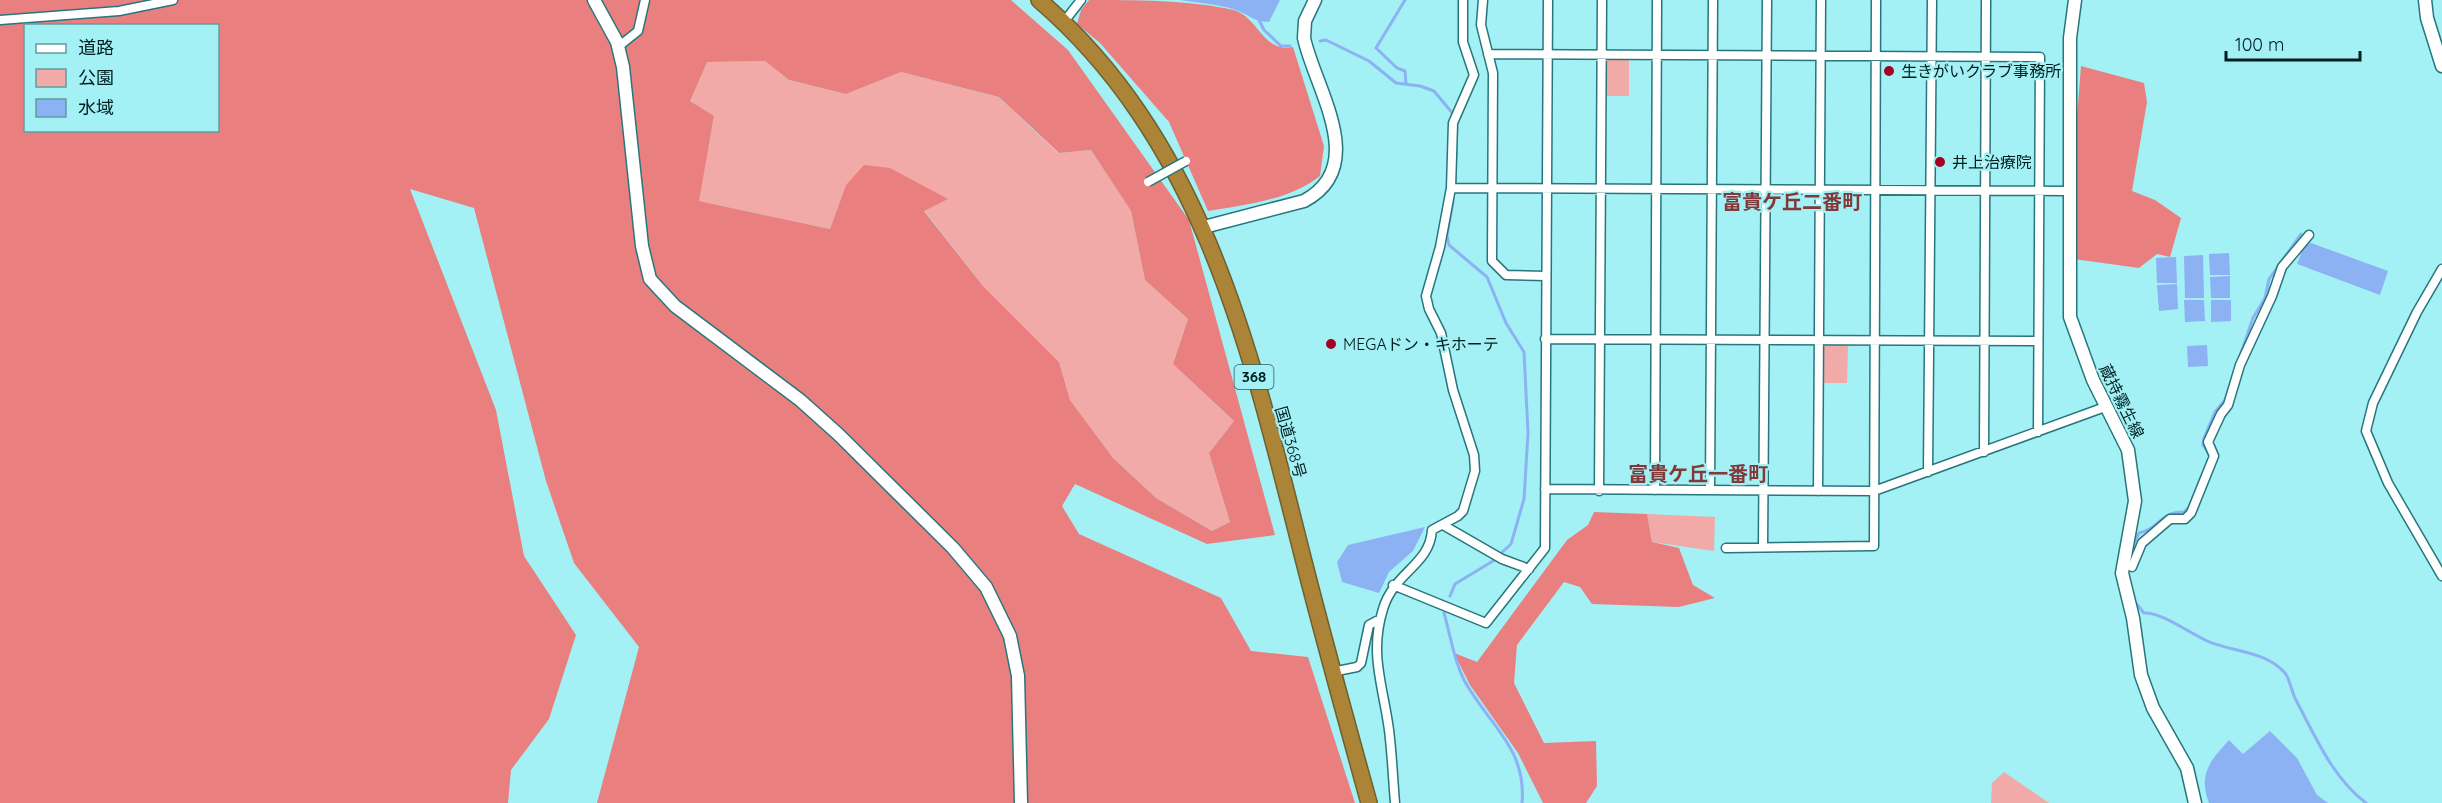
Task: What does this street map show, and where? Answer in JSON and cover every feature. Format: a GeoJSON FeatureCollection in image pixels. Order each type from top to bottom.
{"type":"FeatureCollection","features":[{"type":"Feature","properties":{"kind":"highway","name":"国道368号"},"geometry":{"type":"LineString","coordinates":[[1038,0],[1064,23],[1112,77],[1153,134],[1204,227],[1235,309],[1280,465],[1332,672],[1369,803]]}},
{"type":"Feature","properties":{"kind":"street"},"geometry":{"type":"LineString","coordinates":[[0,10],[4,19],[119,11],[173,0]]}},
{"type":"Feature","properties":{"kind":"street"},"geometry":{"type":"LineString","coordinates":[[594,0],[618,47],[623,67],[642,246],[650,279],[675,306],[800,400],[838,434],[953,548],[986,587],[1010,636],[1018,676],[1021,803]]}},
{"type":"Feature","properties":{"kind":"street"},"geometry":{"type":"LineString","coordinates":[[618,47],[640,26],[645,0]]}},
{"type":"Feature","properties":{"kind":"street"},"geometry":{"type":"LineString","coordinates":[[1064,23],[1081,0]]}},
{"type":"Feature","properties":{"kind":"street"},"geometry":{"type":"LineString","coordinates":[[1204,227],[1304,201],[1318,193],[1331,176],[1336,163],[1337,142],[1304,38],[1307,14],[1315,0]]}},
{"type":"Feature","properties":{"kind":"street"},"geometry":{"type":"LineString","coordinates":[[1395,803],[1389,732],[1375,644],[1380,619],[1393,585],[1426,552],[1432,530],[1463,511],[1474,477],[1475,464],[1453,390],[1441,333],[1426,300],[1455,188],[1453,123],[1474,75],[1463,42],[1463,0]]}},
{"type":"Feature","properties":{"kind":"street"},"geometry":{"type":"LineString","coordinates":[[1483,0],[1481,24],[1493,73],[1492,261],[1506,275],[1546,276]]}},
{"type":"Feature","properties":{"kind":"street"},"geometry":{"type":"LineString","coordinates":[[1393,585],[1486,623],[1545,548],[1548,0]]}},
{"type":"Feature","properties":{"kind":"street"},"geometry":{"type":"LineString","coordinates":[[1599,491],[1602,0]]}},
{"type":"Feature","properties":{"kind":"street"},"geometry":{"type":"LineString","coordinates":[[1655,490],[1657,0]]}},
{"type":"Feature","properties":{"kind":"street"},"geometry":{"type":"LineString","coordinates":[[1710,490],[1713,0]]}},
{"type":"Feature","properties":{"kind":"street"},"geometry":{"type":"LineString","coordinates":[[1763,547],[1767,0]]}},
{"type":"Feature","properties":{"kind":"street"},"geometry":{"type":"LineString","coordinates":[[1818,491],[1821,0]]}},
{"type":"Feature","properties":{"kind":"street"},"geometry":{"type":"LineString","coordinates":[[1726,548],[1874,546],[1876,0]]}},
{"type":"Feature","properties":{"kind":"street"},"geometry":{"type":"LineString","coordinates":[[1928,472],[1932,0]]}},
{"type":"Feature","properties":{"kind":"street"},"geometry":{"type":"LineString","coordinates":[[1984,452],[1986,0]]}},
{"type":"Feature","properties":{"kind":"street","name":"蔵持霧生線"},"geometry":{"type":"LineString","coordinates":[[2074,0],[2070,38],[2070,317],[2105,407],[2128,450],[2135,487],[2135,501],[2122,573],[2135,624],[2141,675],[2153,708],[2187,768],[2195,803]]}},
{"type":"Feature","properties":{"kind":"street"},"geometry":{"type":"LineString","coordinates":[[2424,0],[2427,18],[2442,66]]}},
{"type":"Feature","properties":{"kind":"street"},"geometry":{"type":"LineString","coordinates":[[1488,54],[2040,57],[2038,432]]}},
{"type":"Feature","properties":{"kind":"street"},"geometry":{"type":"LineString","coordinates":[[1148,183],[1186,161]]}},
{"type":"Feature","properties":{"kind":"street"},"geometry":{"type":"LineString","coordinates":[[1455,188],[2069,191]]}},
{"type":"Feature","properties":{"kind":"street"},"geometry":{"type":"LineString","coordinates":[[2132,567],[2142,543],[2170,519],[2186,519],[2191,513],[2214,456],[2208,442],[2221,414],[2228,405],[2240,365],[2272,296],[2282,267],[2308,235]]}},
{"type":"Feature","properties":{"kind":"street"},"geometry":{"type":"LineString","coordinates":[[2442,269],[2417,312],[2373,403],[2366,431],[2388,483],[2442,576]]}},
{"type":"Feature","properties":{"kind":"street"},"geometry":{"type":"LineString","coordinates":[[1545,339],[2038,341]]}},
{"type":"Feature","properties":{"kind":"street"},"geometry":{"type":"LineString","coordinates":[[1545,489],[1874,491],[2105,407]]}},
{"type":"Feature","properties":{"kind":"street"},"geometry":{"type":"LineString","coordinates":[[1443,525],[1498,556],[1529,569]]}},
{"type":"Feature","properties":{"kind":"street"},"geometry":{"type":"LineString","coordinates":[[1332,672],[1357,667],[1361,663],[1370,625],[1380,619]]}},
{"type":"Feature","properties":{"kind":"green space"},"geometry":{"type":"Polygon","coordinates":[[[1609,58],[1629,58],[1629,96],[1604,96],[1604,62],[1609,58]]]}},
{"type":"Feature","properties":{"kind":"green space"},"geometry":{"type":"Polygon","coordinates":[[[765,61],[789,80],[846,94],[901,72],[999,97],[1058,153],[1091,150],[1131,211],[1145,280],[1188,319],[1173,364],[1234,421],[1209,453],[1230,522],[1212,531],[1156,498],[1113,458],[1070,400],[1059,362],[983,286],[924,210],[947,198],[846,185],[830,229],[698,201],[714,117],[690,101],[706,62],[765,61]]]}},
{"type":"Feature","properties":{"kind":"green space"},"geometry":{"type":"Polygon","coordinates":[[[1827,343],[1848,344],[1847,383],[1823,383],[1823,348],[1827,343]]]}},
{"type":"Feature","properties":{"kind":"green space"},"geometry":{"type":"Polygon","coordinates":[[[1647,514],[1715,517],[1714,551],[1652,542],[1647,514]]]}},
{"type":"Feature","properties":{"kind":"green space"},"geometry":{"type":"Polygon","coordinates":[[[2004,772],[2049,803],[1991,803],[1992,783],[2004,772]]]}},
{"type":"Feature","properties":{"kind":"shaded area"},"geometry":{"type":"Polygon","coordinates":[[[0,0],[1011,0],[1068,50],[1189,220],[1275,535],[1207,544],[1075,484],[1062,506],[1079,534],[1221,598],[1251,651],[1308,657],[1355,803],[597,803],[639,647],[574,563],[546,481],[474,208],[410,189],[496,410],[524,556],[576,635],[549,719],[511,770],[508,803],[0,803],[0,0]],[[765,61],[707,62],[690,101],[714,116],[699,201],[830,229],[846,185],[864,165],[890,168],[948,199],[924,211],[983,286],[1059,362],[1070,400],[1113,458],[1156,498],[1212,531],[1230,522],[1209,453],[1234,421],[1173,364],[1188,319],[1145,280],[1131,211],[1091,150],[1059,153],[999,97],[901,72],[846,94],[789,80],[765,61]]]}},
{"type":"Feature","properties":{"kind":"shaded area"},"geometry":{"type":"Polygon","coordinates":[[[1089,0],[1181,2],[1234,10],[1250,20],[1275,45],[1293,47],[1324,146],[1320,176],[1295,191],[1281,196],[1252,204],[1208,211],[1169,122],[1100,43],[1077,24],[1081,10],[1089,0]]]}},
{"type":"Feature","properties":{"kind":"shaded area"},"geometry":{"type":"Polygon","coordinates":[[[2081,66],[2144,83],[2147,102],[2132,191],[2155,200],[2181,218],[2170,257],[2157,254],[2139,268],[2074,259],[2073,168],[2081,66]]]}},
{"type":"Feature","properties":{"kind":"shaded area"},"geometry":{"type":"Polygon","coordinates":[[[1594,512],[1647,514],[1652,542],[1679,548],[1693,585],[1715,598],[1679,607],[1592,604],[1580,587],[1564,582],[1517,645],[1514,683],[1544,743],[1596,741],[1597,786],[1586,803],[1543,803],[1518,753],[1470,685],[1454,653],[1477,662],[1567,540],[1588,525],[1594,512]]]}},
{"type":"Feature","properties":{"kind":"water"},"geometry":{"type":"Polygon","coordinates":[[[1180,0],[1280,0],[1269,22],[1259,21],[1227,7],[1180,0]]]}},
{"type":"Feature","properties":{"kind":"water"},"geometry":{"type":"Polygon","coordinates":[[[2311,243],[2388,271],[2380,295],[2297,264],[2304,246],[2311,243]]]}},
{"type":"Feature","properties":{"kind":"water"},"geometry":{"type":"Polygon","coordinates":[[[2229,253],[2230,275],[2210,275],[2209,254],[2229,253]]]}},
{"type":"Feature","properties":{"kind":"water"},"geometry":{"type":"Polygon","coordinates":[[[2203,255],[2204,298],[2185,298],[2184,256],[2203,255]]]}},
{"type":"Feature","properties":{"kind":"water"},"geometry":{"type":"Polygon","coordinates":[[[2176,257],[2177,283],[2157,283],[2156,258],[2176,257]]]}},
{"type":"Feature","properties":{"kind":"water"},"geometry":{"type":"Polygon","coordinates":[[[2230,276],[2230,298],[2211,298],[2210,277],[2230,276]]]}},
{"type":"Feature","properties":{"kind":"water"},"geometry":{"type":"Polygon","coordinates":[[[2177,284],[2178,309],[2159,311],[2157,285],[2177,284]]]}},
{"type":"Feature","properties":{"kind":"water"},"geometry":{"type":"Polygon","coordinates":[[[2184,300],[2204,300],[2205,321],[2185,322],[2184,300]]]}},
{"type":"Feature","properties":{"kind":"water"},"geometry":{"type":"Polygon","coordinates":[[[2211,300],[2231,300],[2231,321],[2211,322],[2211,300]]]}},
{"type":"Feature","properties":{"kind":"water"},"geometry":{"type":"Polygon","coordinates":[[[2207,345],[2208,366],[2188,367],[2187,346],[2207,345]]]}},
{"type":"Feature","properties":{"kind":"water"},"geometry":{"type":"Polygon","coordinates":[[[1425,527],[1413,551],[1389,572],[1379,593],[1342,582],[1337,562],[1348,545],[1425,527]]]}},
{"type":"Feature","properties":{"kind":"water"},"geometry":{"type":"Polygon","coordinates":[[[2270,731],[2297,758],[2317,795],[2328,803],[2209,803],[2205,776],[2211,762],[2222,748],[2229,740],[2243,754],[2270,731]]]}},
{"type":"Feature","properties":{"kind":"waterway"},"geometry":{"type":"LineString","coordinates":[[1405,0],[1376,48],[1397,68],[1405,71],[1406,84]]}},
{"type":"Feature","properties":{"kind":"waterway"},"geometry":{"type":"LineString","coordinates":[[1258,18],[1264,30],[1281,46],[1290,46]]}},
{"type":"Feature","properties":{"kind":"waterway"},"geometry":{"type":"LineString","coordinates":[[1320,41],[1326,40],[1369,61],[1396,83],[1420,86],[1434,91],[1454,115]]}},
{"type":"Feature","properties":{"kind":"waterway"},"geometry":{"type":"LineString","coordinates":[[1455,180],[1457,121]]}},
{"type":"Feature","properties":{"kind":"waterway"},"geometry":{"type":"LineString","coordinates":[[1450,596],[1455,584],[1493,561],[1511,544],[1524,499],[1528,433],[1524,352],[1506,323],[1487,277],[1449,245],[1447,235],[1453,202]]}},
{"type":"Feature","properties":{"kind":"waterway"},"geometry":{"type":"LineString","coordinates":[[2132,547],[2139,533],[2152,528],[2165,517],[2184,512],[2189,507],[2210,456],[2203,445],[2204,438],[2215,412],[2225,400],[2253,318],[2265,298],[2269,279],[2301,234]]}},
{"type":"Feature","properties":{"kind":"waterway"},"geometry":{"type":"LineString","coordinates":[[2135,602],[2144,613],[2166,619],[2198,637],[2257,656],[2277,665],[2287,676],[2295,699],[2326,757],[2344,782],[2366,803]]}},
{"type":"Feature","properties":{"kind":"waterway"},"geometry":{"type":"LineString","coordinates":[[1444,613],[1460,672],[1512,752],[1522,784],[1522,803]]}},
{"type":"Feature","properties":{"kind":"place","name":"生きがいクラブ事務所"},"geometry":{"type":"Point","coordinates":[1889,71]}},
{"type":"Feature","properties":{"kind":"place","name":"井上治療院"},"geometry":{"type":"Point","coordinates":[1940,162]}},
{"type":"Feature","properties":{"kind":"place","name":"MEGAドン・キホーテ"},"geometry":{"type":"Point","coordinates":[1331,344]}},
{"type":"Feature","properties":{"kind":"district","name":"富貴ケ丘二番町"},"geometry":{"type":"Point","coordinates":[1792,202]}},
{"type":"Feature","properties":{"kind":"district","name":"富貴ケ丘一番町"},"geometry":{"type":"Point","coordinates":[1698,474]}}]}
